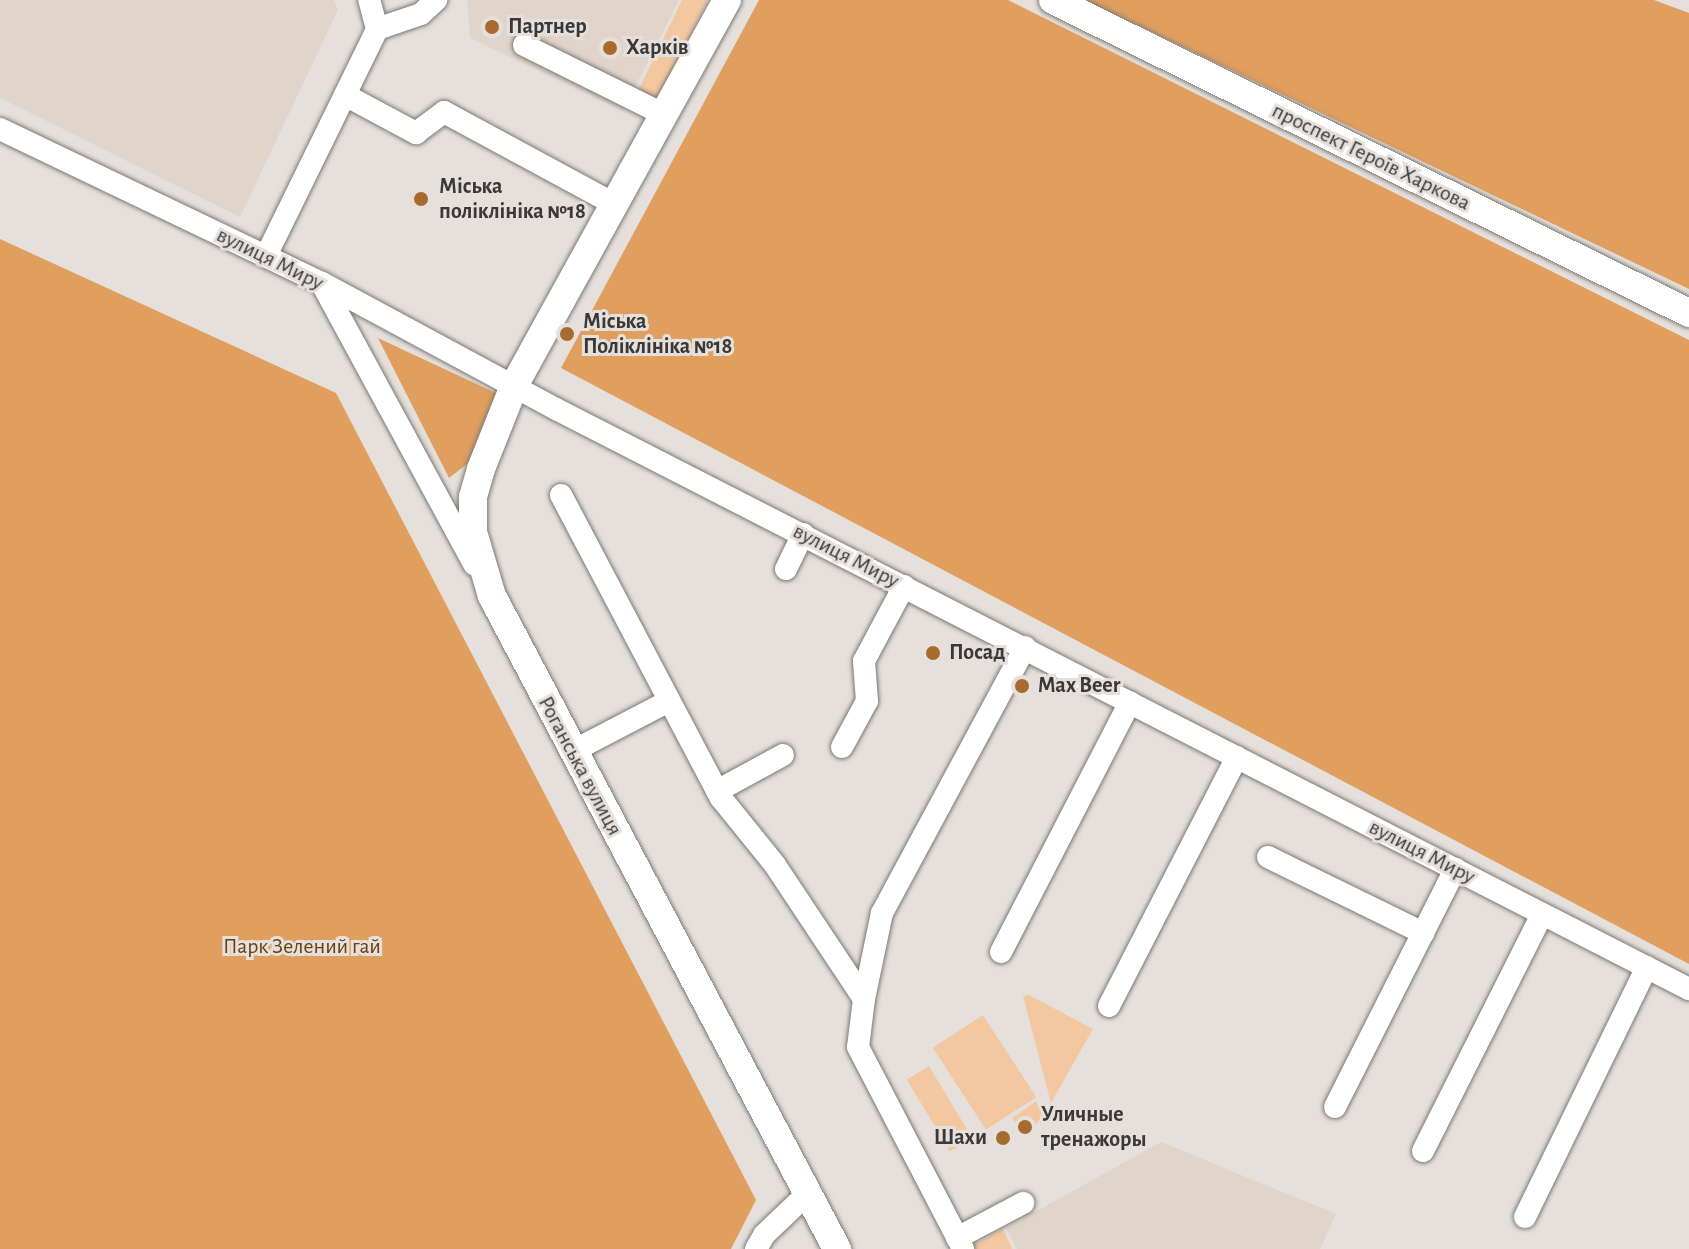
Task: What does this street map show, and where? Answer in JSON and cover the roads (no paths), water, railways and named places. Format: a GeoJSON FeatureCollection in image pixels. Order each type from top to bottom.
{"type":"FeatureCollection","features":[{"type":"Feature","properties":{"kind":"main road"},"geometry":{"type":"LineString","coordinates":[[492,596],[473,532],[473,497],[481,469],[514,386],[727,0]]}},
{"type":"Feature","properties":{"kind":"main road","name":"проспект Героїв Харкова"},"geometry":{"type":"LineString","coordinates":[[1053,0],[1689,313]]}},
{"type":"Feature","properties":{"kind":"main road","name":"Роганська вулиця"},"geometry":{"type":"LineString","coordinates":[[492,596],[837,1249]]}},
{"type":"Feature","properties":{"kind":"street"},"geometry":{"type":"LineString","coordinates":[[266,256],[377,29],[369,0]]}},
{"type":"Feature","properties":{"kind":"street"},"geometry":{"type":"LineString","coordinates":[[377,29],[421,14],[436,0]]}},
{"type":"Feature","properties":{"kind":"street"},"geometry":{"type":"LineString","coordinates":[[524,45],[665,115]]}},
{"type":"Feature","properties":{"kind":"street"},"geometry":{"type":"LineString","coordinates":[[345,95],[416,133],[444,112],[616,205]]}},
{"type":"Feature","properties":{"kind":"street","name":"вулиця Миру"},"geometry":{"type":"LineString","coordinates":[[0,129],[322,283],[514,386],[1689,989]]}},
{"type":"Feature","properties":{"kind":"street","name":"Роганська вулиця"},"geometry":{"type":"LineString","coordinates":[[322,283],[492,596]]}},
{"type":"Feature","properties":{"kind":"street"},"geometry":{"type":"LineString","coordinates":[[561,495],[667,702],[717,791],[775,865],[864,999]]}},
{"type":"Feature","properties":{"kind":"street"},"geometry":{"type":"LineString","coordinates":[[786,569],[803,534]]}},
{"type":"Feature","properties":{"kind":"street"},"geometry":{"type":"LineString","coordinates":[[842,747],[867,701],[864,661],[904,586]]}},
{"type":"Feature","properties":{"kind":"street"},"geometry":{"type":"LineString","coordinates":[[1023,1203],[960,1243],[858,1047],[864,999],[882,913],[1025,647]]}},
{"type":"Feature","properties":{"kind":"street"},"geometry":{"type":"LineString","coordinates":[[573,751],[667,702]]}},
{"type":"Feature","properties":{"kind":"street"},"geometry":{"type":"LineString","coordinates":[[1001,952],[1130,702]]}},
{"type":"Feature","properties":{"kind":"street"},"geometry":{"type":"LineString","coordinates":[[717,791],[783,755]]}},
{"type":"Feature","properties":{"kind":"street"},"geometry":{"type":"LineString","coordinates":[[1109,1006],[1237,757]]}},
{"type":"Feature","properties":{"kind":"street"},"geometry":{"type":"LineString","coordinates":[[1268,857],[1423,933]]}},
{"type":"Feature","properties":{"kind":"street"},"geometry":{"type":"LineString","coordinates":[[1335,1107],[1455,869]]}},
{"type":"Feature","properties":{"kind":"street"},"geometry":{"type":"LineString","coordinates":[[1423,1151],[1542,914]]}},
{"type":"Feature","properties":{"kind":"street"},"geometry":{"type":"LineString","coordinates":[[1525,1217],[1647,967]]}},
{"type":"Feature","properties":{"kind":"street"},"geometry":{"type":"LineString","coordinates":[[756,1249],[764,1235],[807,1194]]}},
{"type":"Feature","properties":{"kind":"place","name":"Партнер"},"geometry":{"type":"Point","coordinates":[492,27]}},
{"type":"Feature","properties":{"kind":"place","name":"Харків"},"geometry":{"type":"Point","coordinates":[610,48]}},
{"type":"Feature","properties":{"kind":"place","name":"Міська поліклініка №18"},"geometry":{"type":"Point","coordinates":[421,199]}},
{"type":"Feature","properties":{"kind":"place","name":"Міська Поліклініка №18"},"geometry":{"type":"Point","coordinates":[567,334]}},
{"type":"Feature","properties":{"kind":"place","name":"Посад"},"geometry":{"type":"Point","coordinates":[933,653]}},
{"type":"Feature","properties":{"kind":"place","name":"Max Beer"},"geometry":{"type":"Point","coordinates":[1022,686]}},
{"type":"Feature","properties":{"kind":"place","name":"Уличные тренажоры"},"geometry":{"type":"Point","coordinates":[1025,1127]}},
{"type":"Feature","properties":{"kind":"place","name":"Шахи"},"geometry":{"type":"Point","coordinates":[1003,1138]}},
{"type":"Feature","properties":{"kind":"park label","name":"Парк Зелений гай"},"geometry":{"type":"Point","coordinates":[302,947]}}]}
